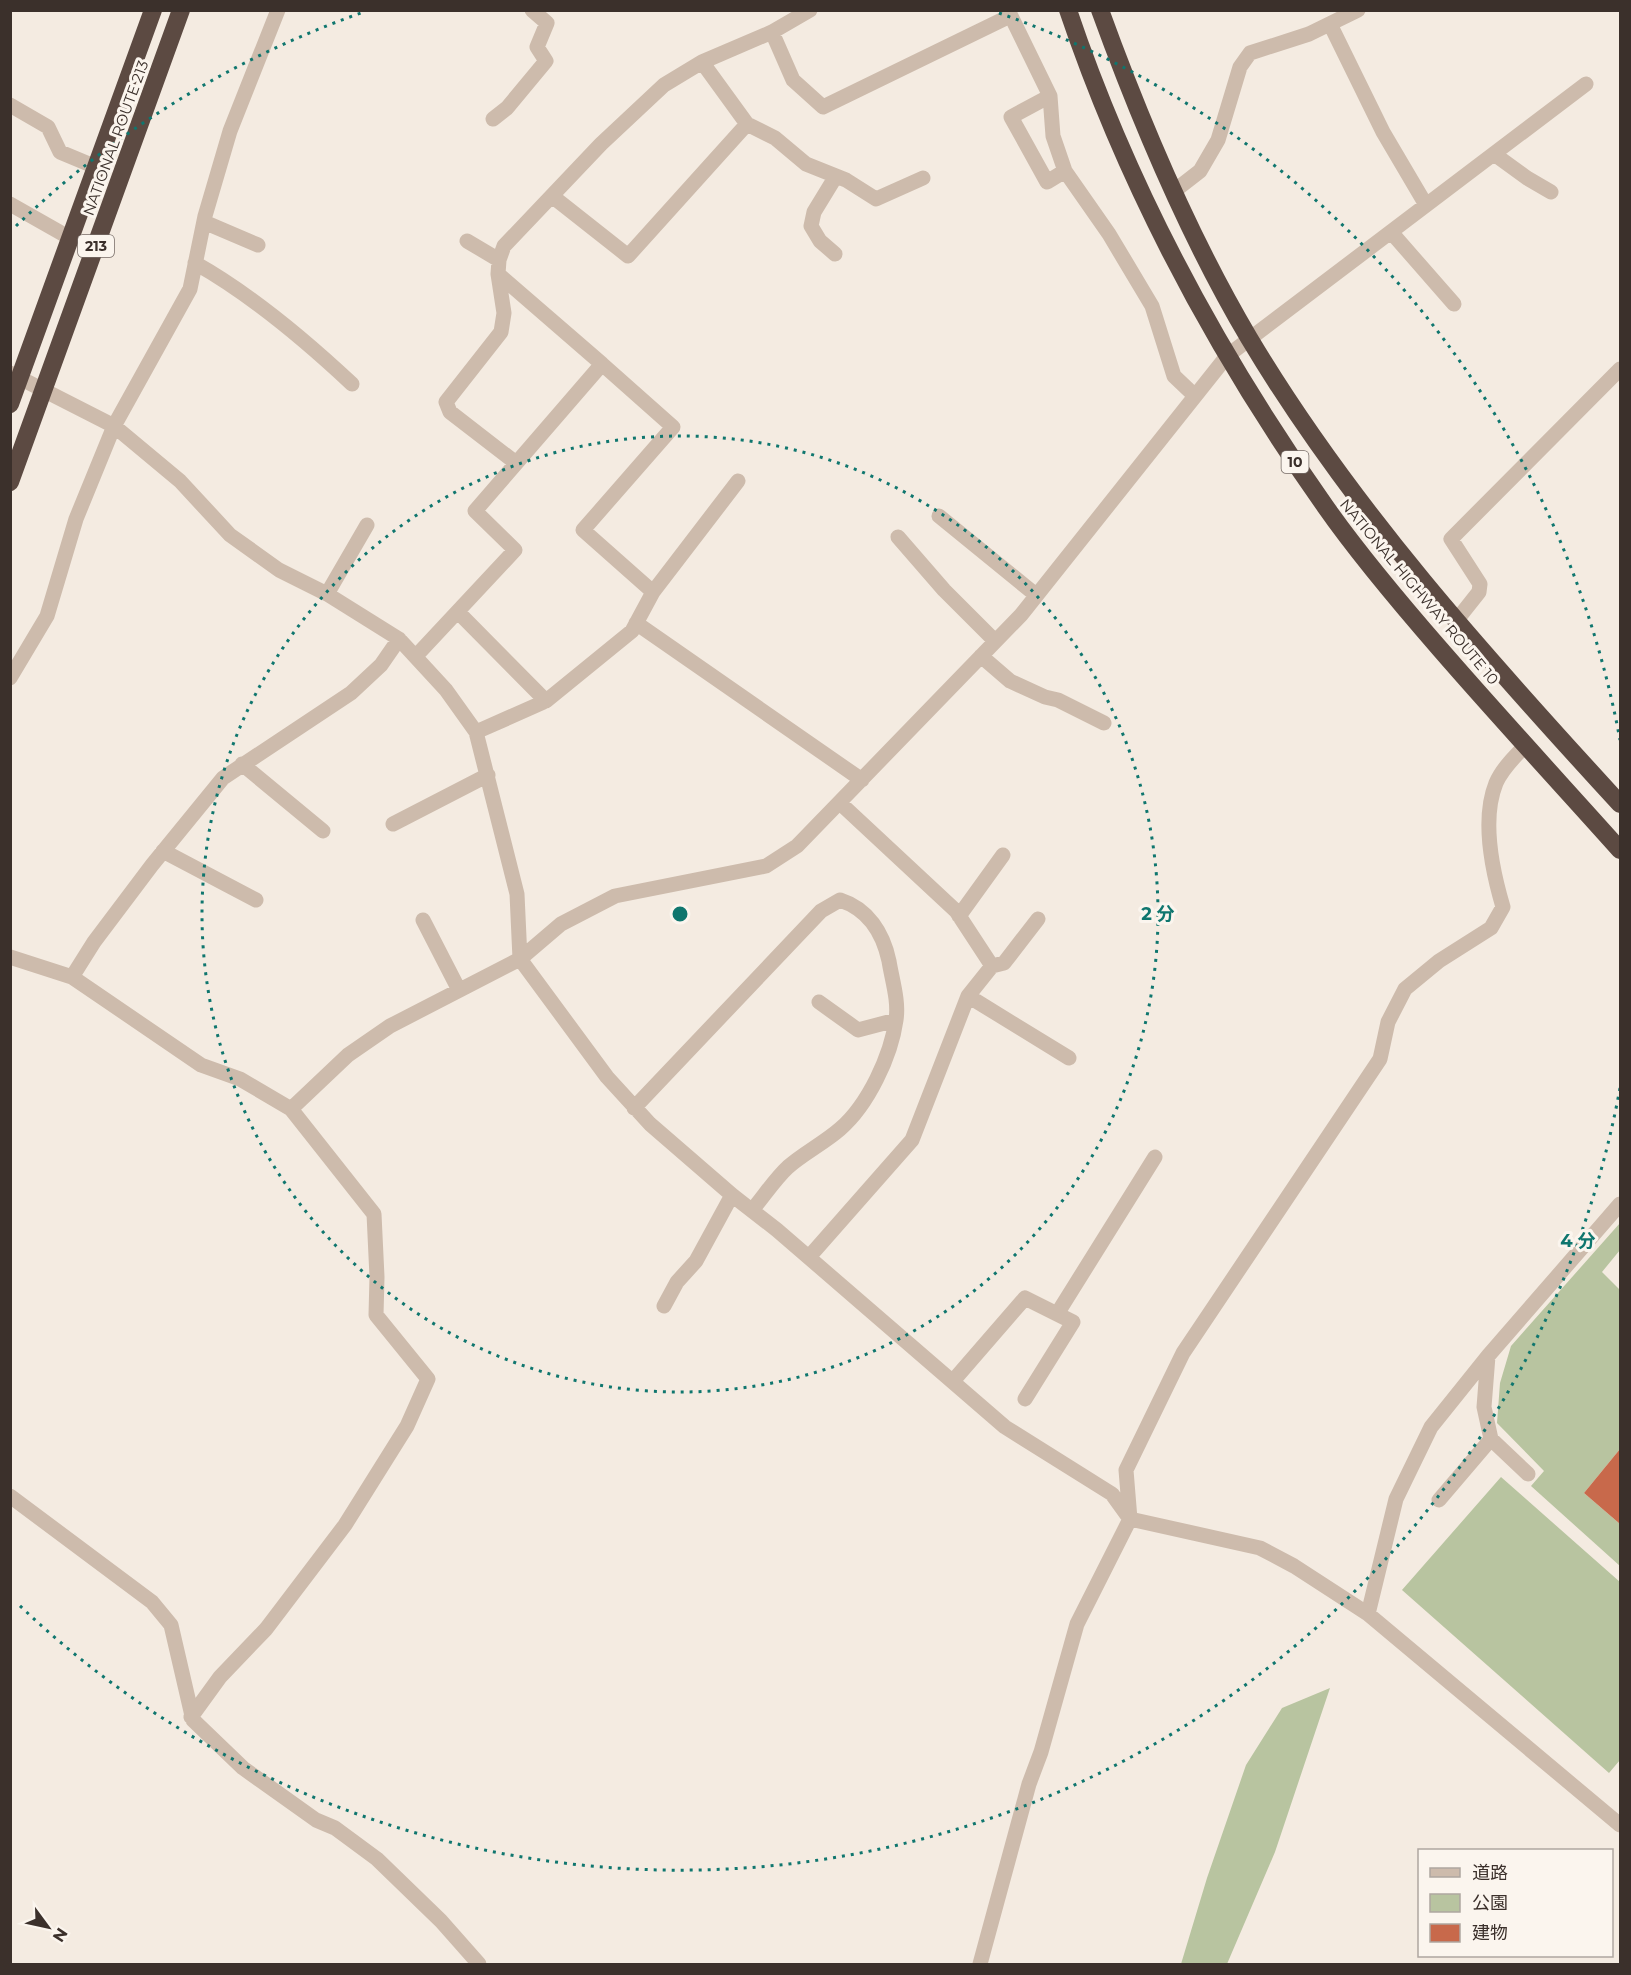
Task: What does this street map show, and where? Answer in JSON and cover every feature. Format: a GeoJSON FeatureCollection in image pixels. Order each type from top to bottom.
{"type":"FeatureCollection","features":[{"type":"Feature","properties":{"kind":"highway","name":"NATIONAL ROUTE 213"},"geometry":{"type":"LineString","coordinates":[[10,404],[15,376],[70,238],[153,10]]}},
{"type":"Feature","properties":{"kind":"highway","name":"NATIONAL ROUTE 213"},"geometry":{"type":"LineString","coordinates":[[10,482],[181,10]]}},
{"type":"Feature","properties":{"kind":"highway","name":"NATIONAL HIGHWAY ROUTE 10"},"geometry":{"type":"LineString","coordinates":[[1068,10],[1088,68],[1129,169],[1173,260],[1227,356],[1326,508],[1388,588],[1525,746],[1620,850]]}},
{"type":"Feature","properties":{"kind":"highway","name":"NATIONAL HIGHWAY ROUTE 10"},"geometry":{"type":"LineString","coordinates":[[1100,10],[1127,84],[1173,192],[1250,339],[1312,433],[1373,518],[1456,621],[1620,804]]}},
{"type":"Feature","properties":{"kind":"street"},"geometry":{"type":"LineString","coordinates":[[10,678],[47,616],[76,519],[114,426],[189,289],[204,222],[230,131],[278,10]]}},
{"type":"Feature","properties":{"kind":"street"},"geometry":{"type":"LineString","coordinates":[[493,119],[507,108],[546,61],[537,47],[548,23],[532,10]]}},
{"type":"Feature","properties":{"kind":"street"},"geometry":{"type":"LineString","coordinates":[[516,463],[450,412],[446,402],[501,332],[504,313],[498,267],[504,246],[601,144],[664,85],[702,62],[772,32],[810,10]]}},
{"type":"Feature","properties":{"kind":"street"},"geometry":{"type":"LineString","coordinates":[[1173,192],[1200,171],[1218,140],[1240,67],[1250,52],[1309,34],[1358,10]]}},
{"type":"Feature","properties":{"kind":"street"},"geometry":{"type":"LineString","coordinates":[[772,32],[793,80],[823,107],[1009,13],[1050,96],[1053,136],[1065,171],[1109,234],[1152,306],[1174,376],[1194,395]]}},
{"type":"Feature","properties":{"kind":"street"},"geometry":{"type":"LineString","coordinates":[[1330,24],[1383,132],[1426,206]]}},
{"type":"Feature","properties":{"kind":"street"},"geometry":{"type":"LineString","coordinates":[[702,62],[747,124],[775,138],[806,164],[836,176],[876,199],[923,178]]}},
{"type":"Feature","properties":{"kind":"street"},"geometry":{"type":"LineString","coordinates":[[291,1109],[348,1055],[390,1026],[520,959],[561,924],[615,896],[766,866],[797,846],[981,656],[1036,595],[1227,356],[1586,84]]}},
{"type":"Feature","properties":{"kind":"street"},"geometry":{"type":"LineString","coordinates":[[1050,96],[1011,117],[1047,182],[1065,171]]}},
{"type":"Feature","properties":{"kind":"street"},"geometry":{"type":"LineString","coordinates":[[10,105],[48,127],[60,152],[96,167]]}},
{"type":"Feature","properties":{"kind":"street"},"geometry":{"type":"LineString","coordinates":[[552,196],[628,256],[747,124]]}},
{"type":"Feature","properties":{"kind":"street"},"geometry":{"type":"LineString","coordinates":[[1494,154],[1551,192]]}},
{"type":"Feature","properties":{"kind":"street"},"geometry":{"type":"LineString","coordinates":[[835,254],[820,241],[811,226],[814,212],[836,176]]}},
{"type":"Feature","properties":{"kind":"street"},"geometry":{"type":"LineString","coordinates":[[10,204],[70,238]]}},
{"type":"Feature","properties":{"kind":"street"},"geometry":{"type":"LineString","coordinates":[[204,222],[258,245]]}},
{"type":"Feature","properties":{"kind":"street"},"geometry":{"type":"LineString","coordinates":[[1391,232],[1454,304]]}},
{"type":"Feature","properties":{"kind":"street"},"geometry":{"type":"LineString","coordinates":[[467,241],[673,427],[584,530],[652,592]]}},
{"type":"Feature","properties":{"kind":"street"},"geometry":{"type":"LineString","coordinates":[[195,263],[230,283],[322,355],[352,384]]}},
{"type":"Feature","properties":{"kind":"street"},"geometry":{"type":"LineString","coordinates":[[416,657],[516,550],[475,511],[602,364]]}},
{"type":"Feature","properties":{"kind":"street"},"geometry":{"type":"LineString","coordinates":[[1456,621],[1479,592],[1480,584],[1451,539],[1620,369]]}},
{"type":"Feature","properties":{"kind":"street"},"geometry":{"type":"LineString","coordinates":[[15,376],[114,426],[180,481],[230,535],[279,570],[327,594],[399,639],[446,690],[476,732],[488,775],[517,894],[520,959],[569,1028],[634,1108],[732,1195],[753,1209],[1005,1427],[1112,1494],[1130,1519],[1260,1548],[1294,1566],[1368,1614],[1620,1824]]}},
{"type":"Feature","properties":{"kind":"street"},"geometry":{"type":"LineString","coordinates":[[476,732],[546,701],[632,631],[652,592],[738,481]]}},
{"type":"Feature","properties":{"kind":"street"},"geometry":{"type":"LineString","coordinates":[[939,516],[1036,595]]}},
{"type":"Feature","properties":{"kind":"street"},"geometry":{"type":"LineString","coordinates":[[327,594],[367,525]]}},
{"type":"Feature","properties":{"kind":"street"},"geometry":{"type":"LineString","coordinates":[[898,537],[944,590],[995,641]]}},
{"type":"Feature","properties":{"kind":"street"},"geometry":{"type":"LineString","coordinates":[[458,612],[546,701]]}},
{"type":"Feature","properties":{"kind":"street"},"geometry":{"type":"LineString","coordinates":[[636,623],[862,780]]}},
{"type":"Feature","properties":{"kind":"street"},"geometry":{"type":"LineString","coordinates":[[72,977],[94,942],[163,851],[223,778],[351,693],[381,665],[399,639]]}},
{"type":"Feature","properties":{"kind":"street"},"geometry":{"type":"LineString","coordinates":[[981,656],[1010,681],[1045,698],[1058,700],[1104,723]]}},
{"type":"Feature","properties":{"kind":"street"},"geometry":{"type":"LineString","coordinates":[[980,1965],[1029,1784],[1041,1752],[1077,1624],[1130,1519],[1126,1470],[1183,1353],[1380,1059],[1388,1022],[1405,989],[1439,962],[1491,928],[1503,907],[1496,884],[1488,810],[1497,781],[1525,746]]}},
{"type":"Feature","properties":{"kind":"street"},"geometry":{"type":"LineString","coordinates":[[242,764],[323,831]]}},
{"type":"Feature","properties":{"kind":"street"},"geometry":{"type":"LineString","coordinates":[[393,824],[488,775]]}},
{"type":"Feature","properties":{"kind":"street"},"geometry":{"type":"LineString","coordinates":[[840,803],[959,916],[992,966]]}},
{"type":"Feature","properties":{"kind":"street"},"geometry":{"type":"LineString","coordinates":[[163,851],[256,900]]}},
{"type":"Feature","properties":{"kind":"street"},"geometry":{"type":"LineString","coordinates":[[959,916],[1003,855]]}},
{"type":"Feature","properties":{"kind":"street"},"geometry":{"type":"LineString","coordinates":[[634,1108],[821,910],[840,900],[852,904],[874,923],[887,954],[895,992],[897,1020],[882,1067],[866,1100],[841,1128],[788,1168],[753,1209]]}},
{"type":"Feature","properties":{"kind":"street"},"geometry":{"type":"LineString","coordinates":[[809,1257],[912,1140],[968,996],[992,966],[1004,963],[1038,919]]}},
{"type":"Feature","properties":{"kind":"street"},"geometry":{"type":"LineString","coordinates":[[423,920],[459,990]]}},
{"type":"Feature","properties":{"kind":"street"},"geometry":{"type":"LineString","coordinates":[[10,957],[72,977],[201,1065],[240,1079],[291,1109],[374,1214],[377,1277],[375,1315],[428,1379],[407,1425],[345,1525],[266,1629],[220,1677],[191,1717]]}},
{"type":"Feature","properties":{"kind":"street"},"geometry":{"type":"LineString","coordinates":[[968,996],[1069,1058]]}},
{"type":"Feature","properties":{"kind":"street"},"geometry":{"type":"LineString","coordinates":[[819,1002],[858,1030],[897,1020]]}},
{"type":"Feature","properties":{"kind":"street"},"geometry":{"type":"LineString","coordinates":[[1057,1314],[1155,1156]]}},
{"type":"Feature","properties":{"kind":"street"},"geometry":{"type":"LineString","coordinates":[[664,1306],[677,1282],[696,1261],[732,1195]]}},
{"type":"Feature","properties":{"kind":"street"},"geometry":{"type":"LineString","coordinates":[[1368,1614],[1396,1499],[1431,1427],[1488,1356],[1620,1204]]}},
{"type":"Feature","properties":{"kind":"street"},"geometry":{"type":"LineString","coordinates":[[953,1381],[1025,1298],[1073,1322],[1024,1399]]}},
{"type":"Feature","properties":{"kind":"street"},"geometry":{"type":"LineString","coordinates":[[1488,1356],[1484,1407],[1491,1439],[1528,1474]]}},
{"type":"Feature","properties":{"kind":"street"},"geometry":{"type":"LineString","coordinates":[[1439,1500],[1491,1439]]}},
{"type":"Feature","properties":{"kind":"street"},"geometry":{"type":"LineString","coordinates":[[10,1496],[152,1602],[171,1625],[180,1656],[178,1661],[191,1717],[243,1768],[316,1820],[335,1828],[377,1859],[441,1921],[479,1965]]}},
{"type":"Feature","properties":{"kind":"green space"},"geometry":{"type":"Polygon","coordinates":[[[1620,1223],[1620,1250],[1602,1272],[1620,1290],[1620,1449],[1584,1493],[1620,1524],[1620,1566],[1531,1486],[1544,1471],[1497,1423],[1500,1383],[1511,1346],[1620,1223]]]}},
{"type":"Feature","properties":{"kind":"green space"},"geometry":{"type":"Polygon","coordinates":[[[1501,1477],[1620,1582],[1620,1760],[1609,1773],[1402,1590],[1501,1477]]]}},
{"type":"Feature","properties":{"kind":"green space"},"geometry":{"type":"Polygon","coordinates":[[[1330,1688],[1275,1852],[1227,1964],[1181,1964],[1207,1878],[1246,1765],[1282,1708],[1330,1688]]]}},
{"type":"Feature","properties":{"kind":"building"},"geometry":{"type":"Polygon","coordinates":[[[1620,1449],[1620,1524],[1584,1493],[1620,1449]]]}}]}
